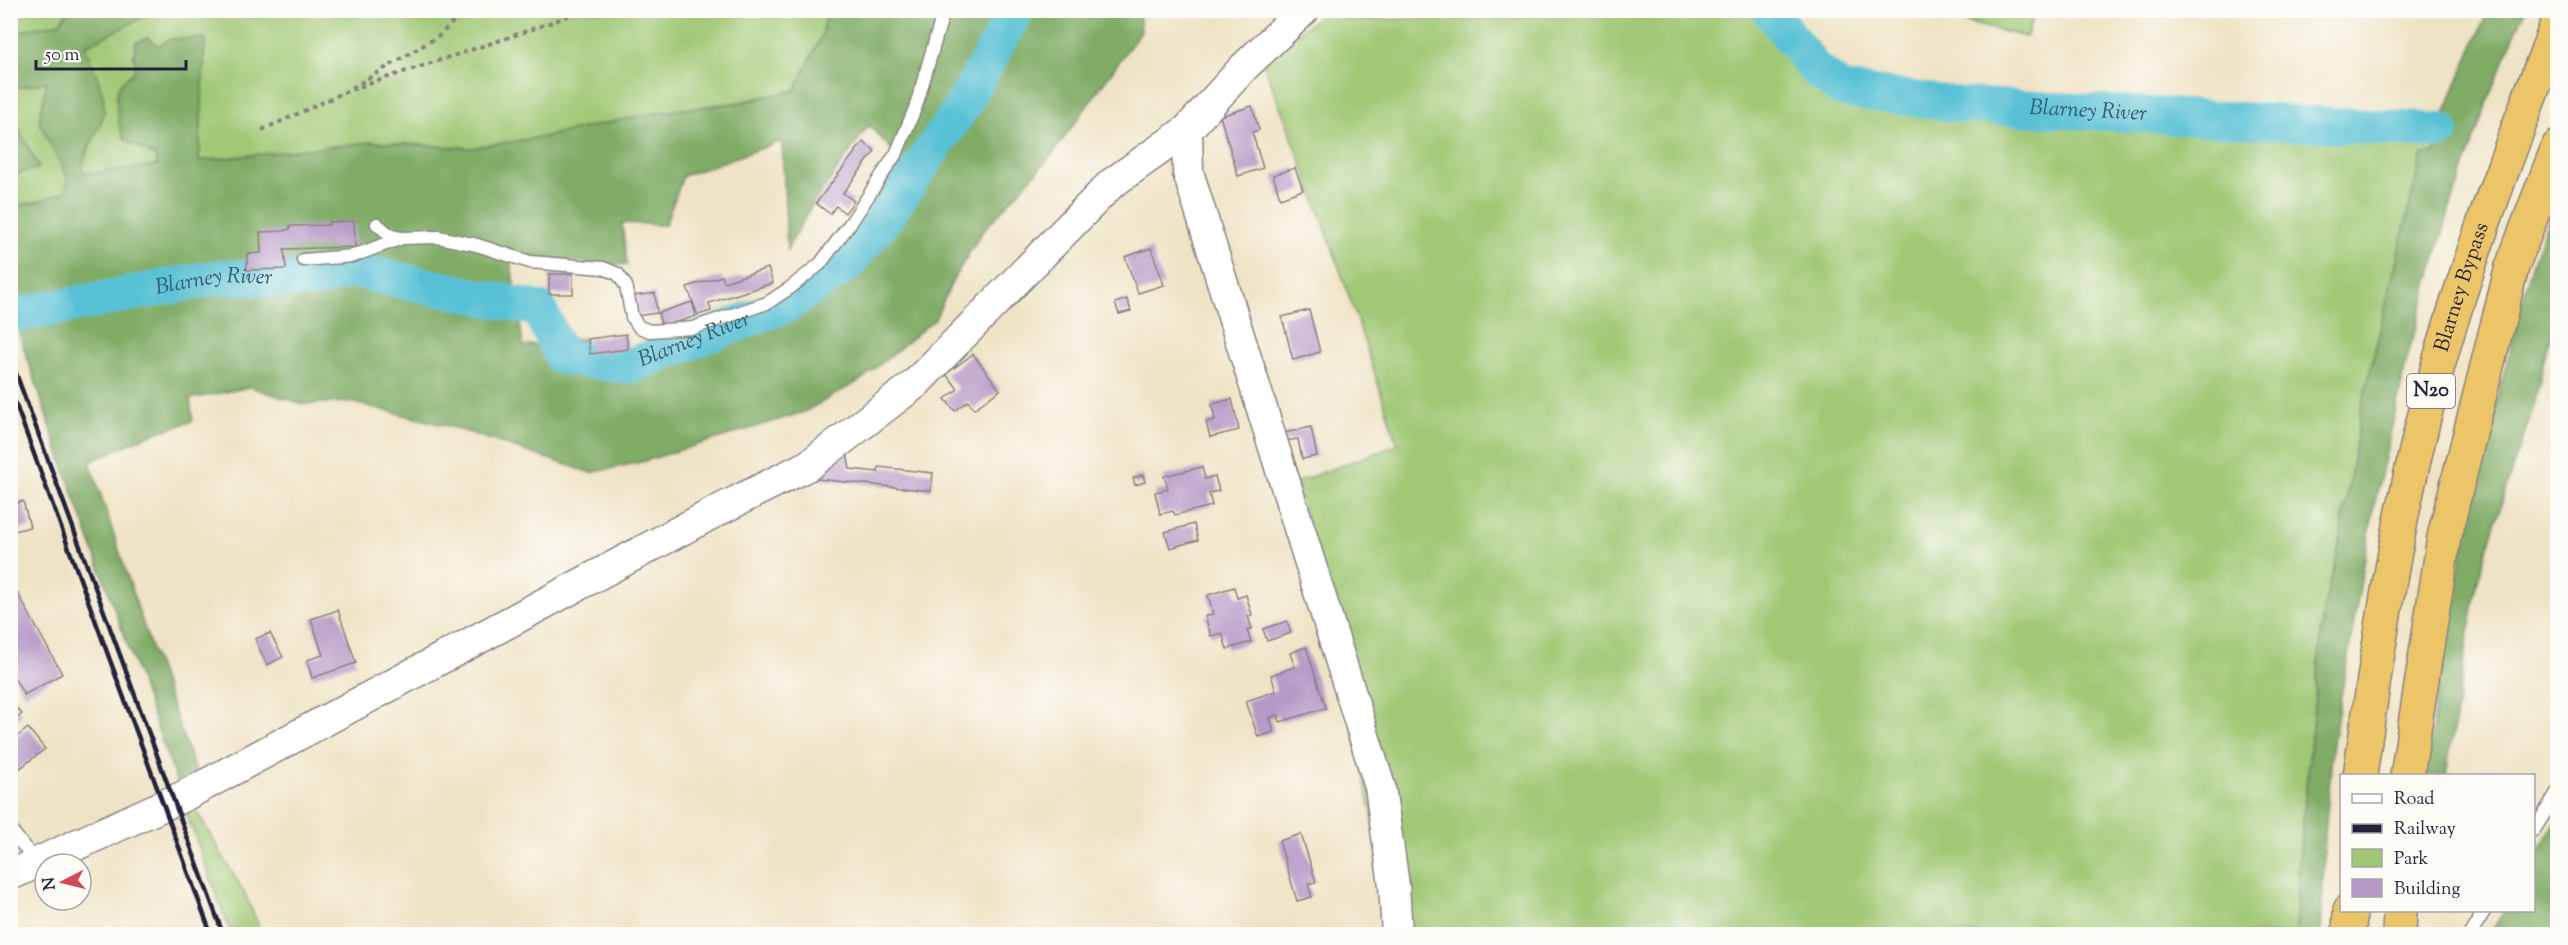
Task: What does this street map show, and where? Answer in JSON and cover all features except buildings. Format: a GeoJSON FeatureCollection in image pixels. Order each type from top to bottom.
{"type":"FeatureCollection","features":[{"type":"Feature","properties":{"kind":"highway","name":"Blarney Bypass"},"geometry":{"type":"LineString","coordinates":[[2360,774],[2377,653],[2398,534],[2430,393],[2466,269],[2558,22]]}},
{"type":"Feature","properties":{"kind":"highway","name":"Blarney Bypass"},"geometry":{"type":"LineString","coordinates":[[2408,774],[2444,537],[2512,267],[2558,147]]}},
{"type":"Feature","properties":{"kind":"highway"},"geometry":{"type":"LineString","coordinates":[[2349,934],[2350,912]]}},
{"type":"Feature","properties":{"kind":"highway"},"geometry":{"type":"LineString","coordinates":[[2399,934],[2400,912]]}},
{"type":"Feature","properties":{"kind":"street"},"geometry":{"type":"LineString","coordinates":[[23,869],[215,779],[717,511],[809,465],[915,384],[1111,184],[1187,130],[1244,67],[1304,10]]}},
{"type":"Feature","properties":{"kind":"street"},"geometry":{"type":"LineString","coordinates":[[1187,130],[1188,172],[1380,787],[1394,885],[1396,934]]}},
{"type":"Feature","properties":{"kind":"lane"},"geometry":{"type":"LineString","coordinates":[[377,224],[391,237],[438,237],[477,245],[530,262],[603,268],[618,274],[626,286],[632,317],[639,327],[650,331],[693,328],[767,303],[820,264],[852,221],[897,152],[916,106],[944,10]]}},
{"type":"Feature","properties":{"kind":"lane"},"geometry":{"type":"LineString","coordinates":[[303,260],[353,256],[402,238]]}},
{"type":"Feature","properties":{"kind":"lane"},"geometry":{"type":"LineString","coordinates":[[2535,828],[2558,791]]}},
{"type":"Feature","properties":{"kind":"lane"},"geometry":{"type":"LineString","coordinates":[[10,829],[23,869]]}},
{"type":"Feature","properties":{"kind":"lane"},"geometry":{"type":"LineString","coordinates":[[2470,934],[2484,912]]}},
{"type":"Feature","properties":{"kind":"path"},"geometry":{"type":"LineString","coordinates":[[344,93],[439,36],[465,10]]}},
{"type":"Feature","properties":{"kind":"path"},"geometry":{"type":"LineString","coordinates":[[262,130],[344,93],[423,64],[544,26],[584,10]]}},
{"type":"Feature","properties":{"kind":"green space"},"geometry":{"type":"Polygon","coordinates":[[[1522,10],[1769,11],[1816,70],[1843,90],[1999,107],[2441,131],[2435,154],[2422,155],[2362,405],[2339,546],[2323,612],[2298,874],[2296,934],[1399,934],[1297,482],[1397,445],[1334,252],[1263,62],[1325,11],[1334,11],[1346,20],[1522,17],[1522,10]]]}},
{"type":"Feature","properties":{"kind":"green space"},"geometry":{"type":"Polygon","coordinates":[[[2035,10],[2026,37],[1921,11],[2035,10]]]}},
{"type":"Feature","properties":{"kind":"green space"},"geometry":{"type":"Polygon","coordinates":[[[10,11],[68,11],[59,23],[11,33],[10,11]]]}},
{"type":"Feature","properties":{"kind":"green space"},"geometry":{"type":"Polygon","coordinates":[[[68,11],[156,11],[85,46],[98,79],[104,113],[84,159],[84,174],[158,165],[155,156],[126,140],[123,136],[117,107],[119,86],[134,72],[136,42],[148,38],[159,46],[170,39],[205,38],[199,161],[372,142],[471,148],[542,137],[653,113],[738,103],[795,90],[822,35],[827,11],[1139,11],[1141,31],[1051,156],[982,232],[954,278],[935,319],[861,380],[804,412],[645,461],[591,473],[452,427],[351,402],[302,404],[250,387],[190,399],[193,421],[146,436],[90,462],[150,645],[198,778],[178,786],[65,471],[11,309],[11,206],[34,203],[67,191],[67,176],[39,122],[47,82],[11,89],[11,33],[59,23],[68,11]],[[869,125],[813,203],[787,250],[782,141],[683,176],[665,225],[622,223],[627,265],[510,257],[523,346],[584,338],[588,357],[693,336],[785,301],[844,248],[901,160],[869,125]]]}},
{"type":"Feature","properties":{"kind":"green space"},"geometry":{"type":"Polygon","coordinates":[[[156,11],[827,11],[822,35],[795,90],[740,102],[653,113],[542,137],[471,148],[372,142],[199,161],[205,38],[159,46],[133,54],[134,72],[121,87],[118,103],[126,140],[155,156],[159,165],[84,174],[82,165],[104,113],[102,96],[85,46],[156,11]]]}},
{"type":"Feature","properties":{"kind":"green space"},"geometry":{"type":"Polygon","coordinates":[[[2488,11],[2525,11],[2491,91],[2450,208],[2408,355],[2373,511],[2333,742],[2325,835],[2321,934],[2296,934],[2298,874],[2323,613],[2339,546],[2362,405],[2422,154],[2435,153],[2451,120],[2444,114],[2488,11]]]}},
{"type":"Feature","properties":{"kind":"green space"},"geometry":{"type":"Polygon","coordinates":[[[47,81],[39,122],[67,176],[67,192],[34,203],[11,206],[10,175],[39,167],[11,114],[11,89],[47,81]]]}},
{"type":"Feature","properties":{"kind":"green space"},"geometry":{"type":"Polygon","coordinates":[[[11,114],[39,168],[10,175],[11,114]]]}},
{"type":"Feature","properties":{"kind":"green space"},"geometry":{"type":"Polygon","coordinates":[[[2557,196],[2557,327],[2547,346],[2534,406],[2477,583],[2446,774],[2427,774],[2437,689],[2471,501],[2532,264],[2557,196]]]}},
{"type":"Feature","properties":{"kind":"green space"},"geometry":{"type":"Polygon","coordinates":[[[190,800],[245,894],[262,934],[231,934],[184,807],[190,800]]]}},
{"type":"Feature","properties":{"kind":"green space"},"geometry":{"type":"Polygon","coordinates":[[[2557,819],[2557,934],[2490,934],[2503,912],[2535,912],[2535,857],[2557,819]]]}},
{"type":"Feature","properties":{"kind":"waterway","name":"Blarney River"},"geometry":{"type":"LineString","coordinates":[[10,316],[221,277],[313,280],[351,270],[539,309],[562,357],[629,366],[788,304],[847,264],[887,215],[961,108],[1016,10]]}},
{"type":"Feature","properties":{"kind":"waterway","name":"Blarney River"},"geometry":{"type":"LineString","coordinates":[[1769,10],[1816,70],[1843,90],[1962,105],[2441,131]]}},
{"type":"Feature","properties":{"kind":"railway"},"geometry":{"type":"LineString","coordinates":[[10,357],[223,934]]}},
{"type":"Feature","properties":{"kind":"railway"},"geometry":{"type":"LineString","coordinates":[[10,389],[211,934]]}}]}
